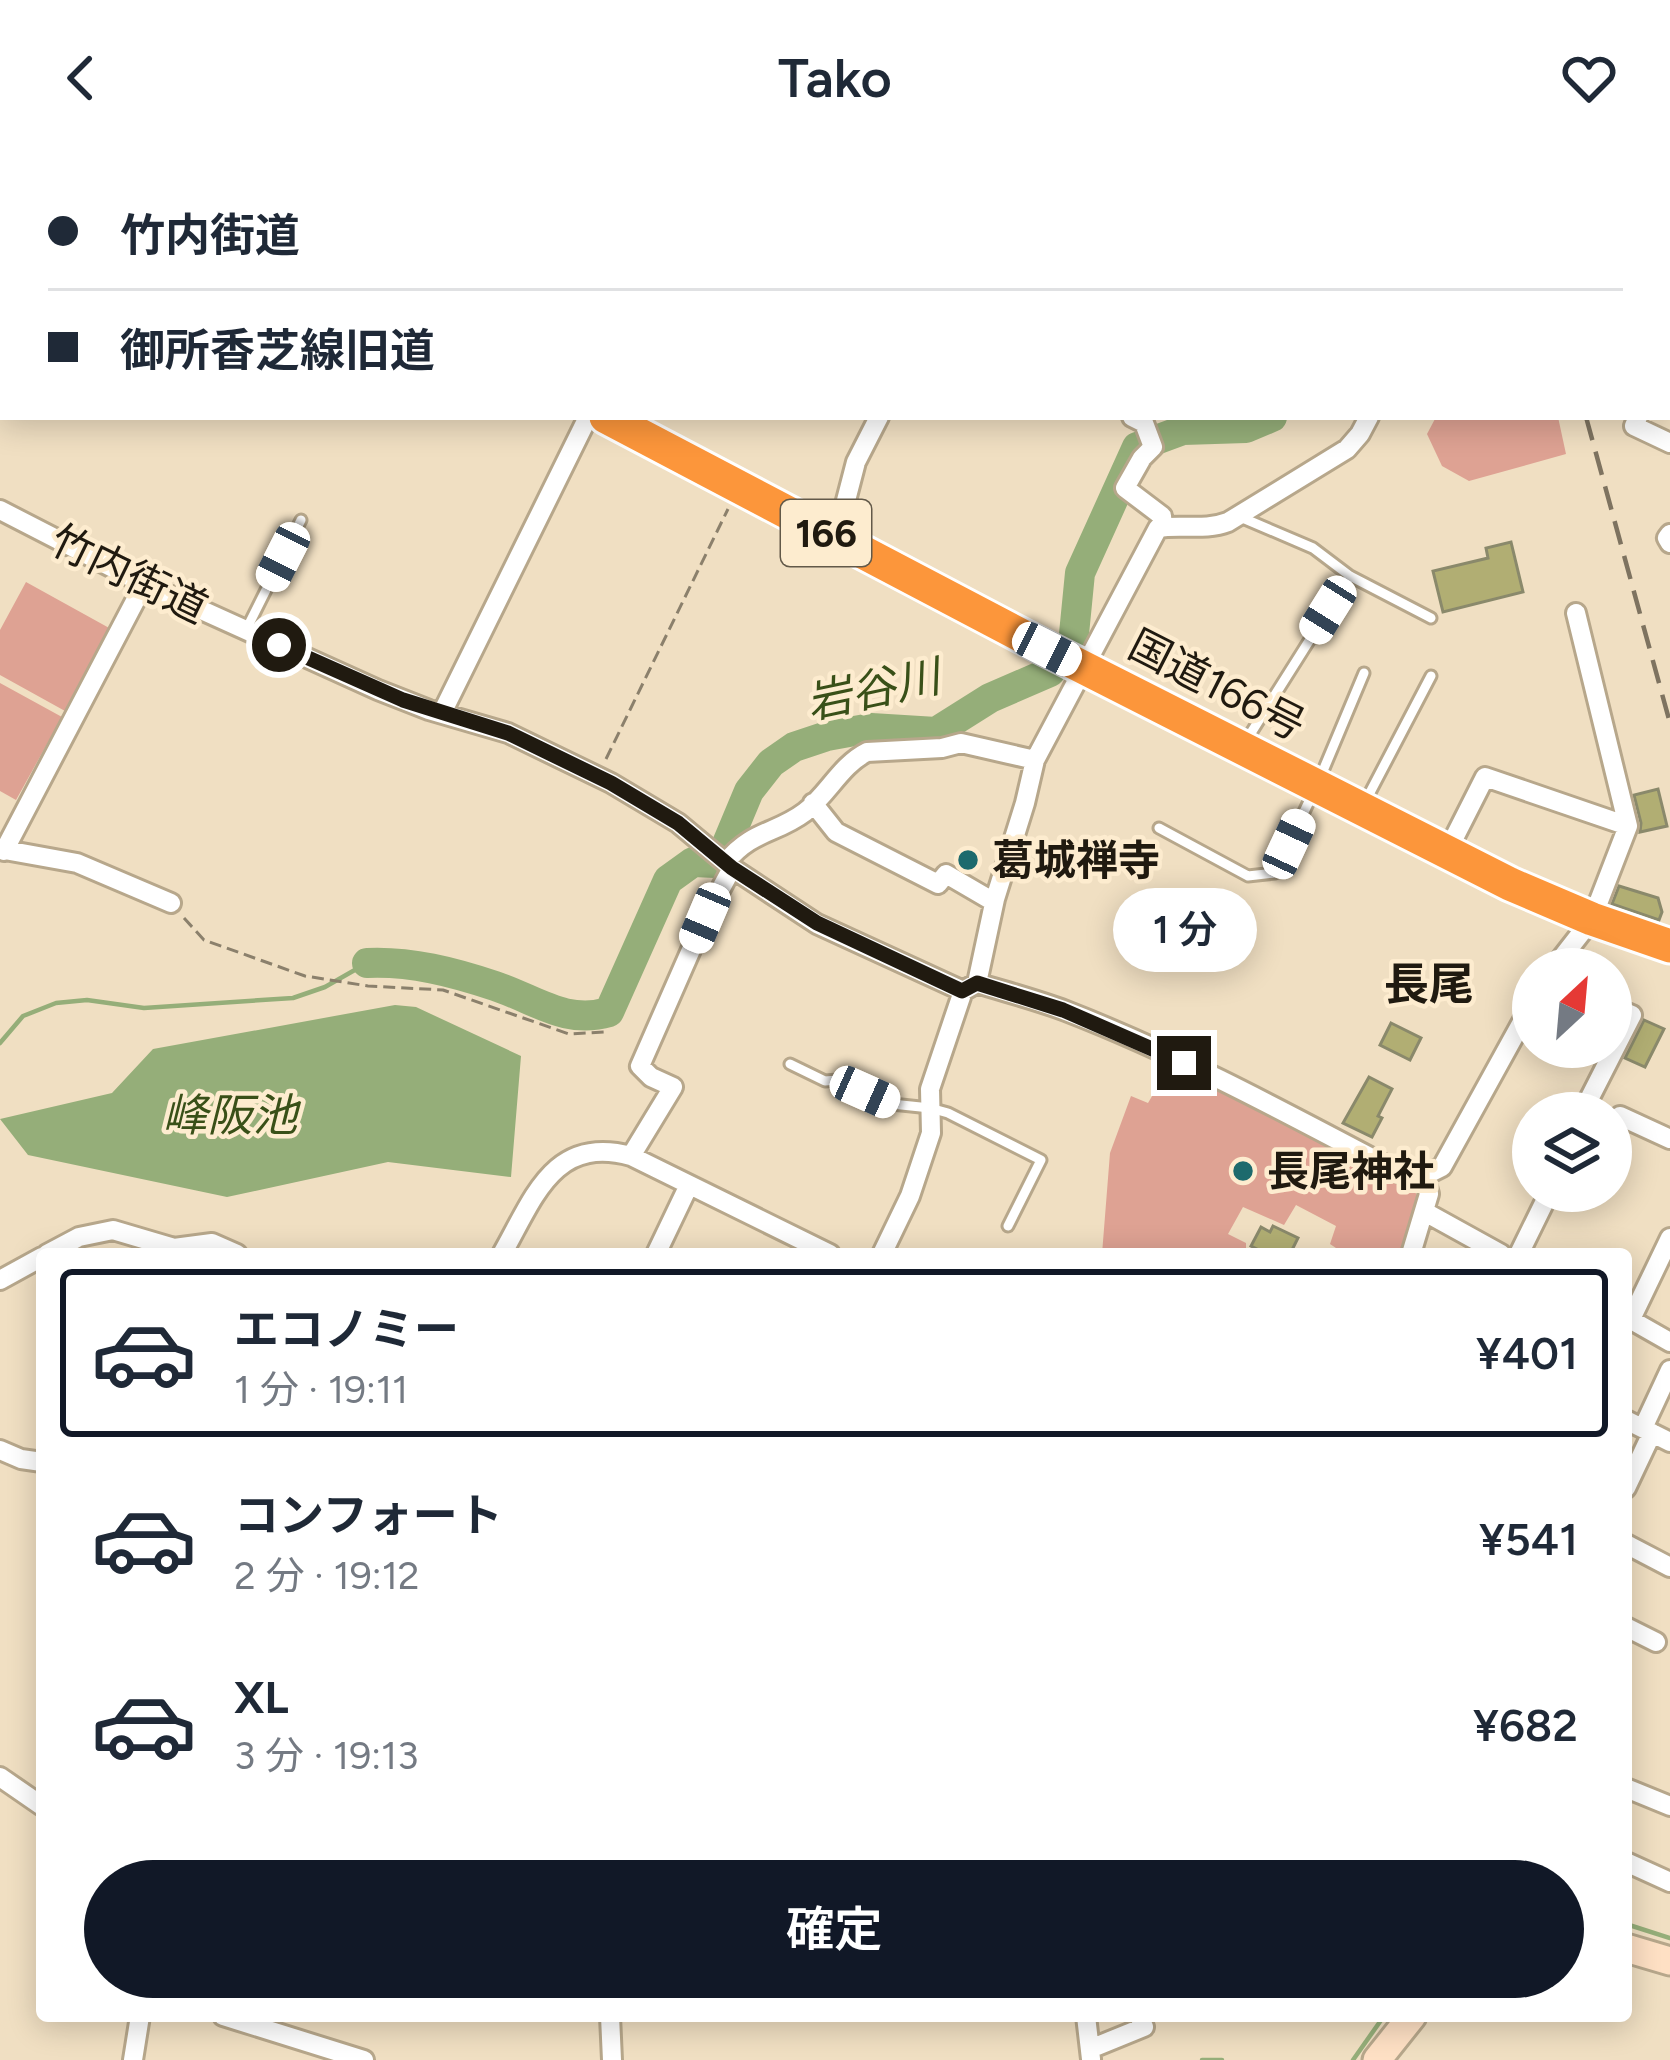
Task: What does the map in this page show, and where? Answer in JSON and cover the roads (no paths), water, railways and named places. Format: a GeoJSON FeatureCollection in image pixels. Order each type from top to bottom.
{"type":"FeatureCollection","features":[{"type":"Feature","properties":{"kind":"highway","name":"国道166号"},"geometry":{"type":"LineString","coordinates":[[612,420],[1047,649],[1510,884],[1670,946]]}},
{"type":"Feature","properties":{"kind":"street"},"geometry":{"type":"LineString","coordinates":[[442,712],[587,420]]}},
{"type":"Feature","properties":{"kind":"street"},"geometry":{"type":"LineString","coordinates":[[836,538],[856,462],[877,420]]}},
{"type":"Feature","properties":{"kind":"street"},"geometry":{"type":"LineString","coordinates":[[1138,420],[1144,423],[1153,447],[1125,488],[1162,516],[1163,527]]}},
{"type":"Feature","properties":{"kind":"street"},"geometry":{"type":"LineString","coordinates":[[884,1248],[910,1196],[931,1133],[930,1089],[970,987],[1035,760],[1158,528],[1214,527],[1238,516],[1347,449],[1368,420]]}},
{"type":"Feature","properties":{"kind":"street"},"geometry":{"type":"LineString","coordinates":[[1637,420],[1634,426],[1670,443]]}},
{"type":"Feature","properties":{"kind":"street","name":"竹内街道"},"geometry":{"type":"LineString","coordinates":[[0,510],[144,584],[378,690],[508,733],[597,777],[678,823],[724,861],[817,923],[970,987],[1063,1010],[1218,1079],[1402,1174],[1424,1176]]}},
{"type":"Feature","properties":{"kind":"street"},"geometry":{"type":"LineString","coordinates":[[1670,534],[1670,543]]}},
{"type":"Feature","properties":{"kind":"street"},"geometry":{"type":"LineString","coordinates":[[144,584],[2,850],[77,863],[171,903]]}},
{"type":"Feature","properties":{"kind":"street"},"geometry":{"type":"LineString","coordinates":[[1569,948],[1592,919],[1628,826],[1576,613]]}},
{"type":"Feature","properties":{"kind":"street"},"geometry":{"type":"LineString","coordinates":[[631,1156],[674,1087],[640,1066],[705,918],[724,861],[741,844],[806,811],[867,752],[961,743],[1035,760]]}},
{"type":"Feature","properties":{"kind":"street"},"geometry":{"type":"LineString","coordinates":[[1447,852],[1485,777],[1628,826]]}},
{"type":"Feature","properties":{"kind":"street"},"geometry":{"type":"LineString","coordinates":[[813,803],[836,832],[938,884],[946,874],[994,902]]}},
{"type":"Feature","properties":{"kind":"street"},"geometry":{"type":"LineString","coordinates":[[1414,1248],[1430,1194],[1424,1176],[1442,1167],[1512,1040]]}},
{"type":"Feature","properties":{"kind":"street"},"geometry":{"type":"LineString","coordinates":[[1632,1122],[1670,1139]]}},
{"type":"Feature","properties":{"kind":"street"},"geometry":{"type":"LineString","coordinates":[[505,1248],[545,1178],[557,1166],[586,1152],[610,1150],[818,1248]]}},
{"type":"Feature","properties":{"kind":"street"},"geometry":{"type":"LineString","coordinates":[[659,1248],[688,1185]]}},
{"type":"Feature","properties":{"kind":"street"},"geometry":{"type":"LineString","coordinates":[[1425,1212],[1490,1248]]}},
{"type":"Feature","properties":{"kind":"street"},"geometry":{"type":"LineString","coordinates":[[1522,1248],[1538,1212]]}},
{"type":"Feature","properties":{"kind":"street"},"geometry":{"type":"LineString","coordinates":[[60,1248],[79,1238],[112,1231],[174,1248],[212,1244],[222,1248]]}},
{"type":"Feature","properties":{"kind":"street"},"geometry":{"type":"LineString","coordinates":[[1632,1312],[1670,1238]]}},
{"type":"Feature","properties":{"kind":"street"},"geometry":{"type":"LineString","coordinates":[[0,1280],[36,1261]]}},
{"type":"Feature","properties":{"kind":"street"},"geometry":{"type":"LineString","coordinates":[[1632,1320],[1670,1342]]}},
{"type":"Feature","properties":{"kind":"street"},"geometry":{"type":"LineString","coordinates":[[1632,1472],[1670,1370]]}},
{"type":"Feature","properties":{"kind":"street"},"geometry":{"type":"LineString","coordinates":[[0,1450],[36,1461]]}},
{"type":"Feature","properties":{"kind":"street"},"geometry":{"type":"LineString","coordinates":[[1632,1547],[1670,1567]]}},
{"type":"Feature","properties":{"kind":"street"},"geometry":{"type":"LineString","coordinates":[[1632,1630],[1656,1642]]}},
{"type":"Feature","properties":{"kind":"street"},"geometry":{"type":"LineString","coordinates":[[0,1777],[36,1802]]}},
{"type":"Feature","properties":{"kind":"street"},"geometry":{"type":"LineString","coordinates":[[1632,1790],[1670,1806]]}},
{"type":"Feature","properties":{"kind":"street"},"geometry":{"type":"LineString","coordinates":[[1632,1865],[1670,1882]]}},
{"type":"Feature","properties":{"kind":"street"},"geometry":{"type":"LineString","coordinates":[[1632,1950],[1670,1961]]}},
{"type":"Feature","properties":{"kind":"street"},"geometry":{"type":"LineString","coordinates":[[133,2060],[139,2022]]}},
{"type":"Feature","properties":{"kind":"street"},"geometry":{"type":"LineString","coordinates":[[242,2022],[364,2060]]}},
{"type":"Feature","properties":{"kind":"street"},"geometry":{"type":"LineString","coordinates":[[610,2022],[612,2060]]}},
{"type":"Feature","properties":{"kind":"street"},"geometry":{"type":"LineString","coordinates":[[1088,2022],[1091,2054],[1144,2027],[1142,2022]]}},
{"type":"Feature","properties":{"kind":"street"},"geometry":{"type":"LineString","coordinates":[[1378,2060],[1407,2022]]}},
{"type":"Feature","properties":{"kind":"lane"},"geometry":{"type":"LineString","coordinates":[[1238,516],[1313,548],[1350,576],[1431,618]]}},
{"type":"Feature","properties":{"kind":"lane"},"geometry":{"type":"LineString","coordinates":[[246,630],[301,520]]}},
{"type":"Feature","properties":{"kind":"lane"},"geometry":{"type":"LineString","coordinates":[[1242,748],[1350,576]]}},
{"type":"Feature","properties":{"kind":"lane"},"geometry":{"type":"LineString","coordinates":[[1160,828],[1248,877],[1275,873],[1364,673]]}},
{"type":"Feature","properties":{"kind":"lane"},"geometry":{"type":"LineString","coordinates":[[1362,808],[1431,676]]}},
{"type":"Feature","properties":{"kind":"lane"},"geometry":{"type":"LineString","coordinates":[[790,1064],[892,1104],[948,1113],[1041,1160],[1008,1226]]}},
{"type":"Feature","properties":{"kind":"water","name":"峰阪池"},"geometry":{"type":"Polygon","coordinates":[[[395,1005],[416,1007],[521,1056],[511,1177],[388,1162],[227,1197],[28,1155],[0,1119],[112,1093],[153,1049],[395,1005]]]}},
{"type":"Feature","properties":{"kind":"waterway","name":"岩谷川"},"geometry":{"type":"LineString","coordinates":[[367,963],[448,972],[564,1013],[609,1012],[668,880],[693,862],[716,863],[749,791],[771,763],[794,747],[827,736],[871,728],[936,732],[990,698],[1050,672],[1073,644],[1080,573],[1137,447],[1183,430],[1246,428],[1265,420]]}},
{"type":"Feature","properties":{"kind":"waterway","name":"岩谷川"},"geometry":{"type":"LineString","coordinates":[[0,1043],[23,1016],[56,1003],[87,1000],[144,1008],[293,998],[325,987],[367,963]]}},
{"type":"Feature","properties":{"kind":"waterway"},"geometry":{"type":"LineString","coordinates":[[1632,1926],[1670,1938]]}},
{"type":"Feature","properties":{"kind":"waterway"},"geometry":{"type":"LineString","coordinates":[[1353,2060],[1380,2022]]}},
{"type":"Feature","properties":{"kind":"waterway"},"geometry":{"type":"LineString","coordinates":[[1202,2060],[1222,2060]]}},
{"type":"Feature","properties":{"kind":"railway"},"geometry":{"type":"LineString","coordinates":[[1587,420],[1670,723]]}},
{"type":"Feature","properties":{"kind":"place","name":"葛城禅寺"},"geometry":{"type":"Point","coordinates":[968,860]}},
{"type":"Feature","properties":{"kind":"place","name":"長尾神社"},"geometry":{"type":"Point","coordinates":[1243,1171]}},
{"type":"Feature","properties":{"kind":"district","name":"長尾"},"geometry":{"type":"Point","coordinates":[1429,984]}}]}
